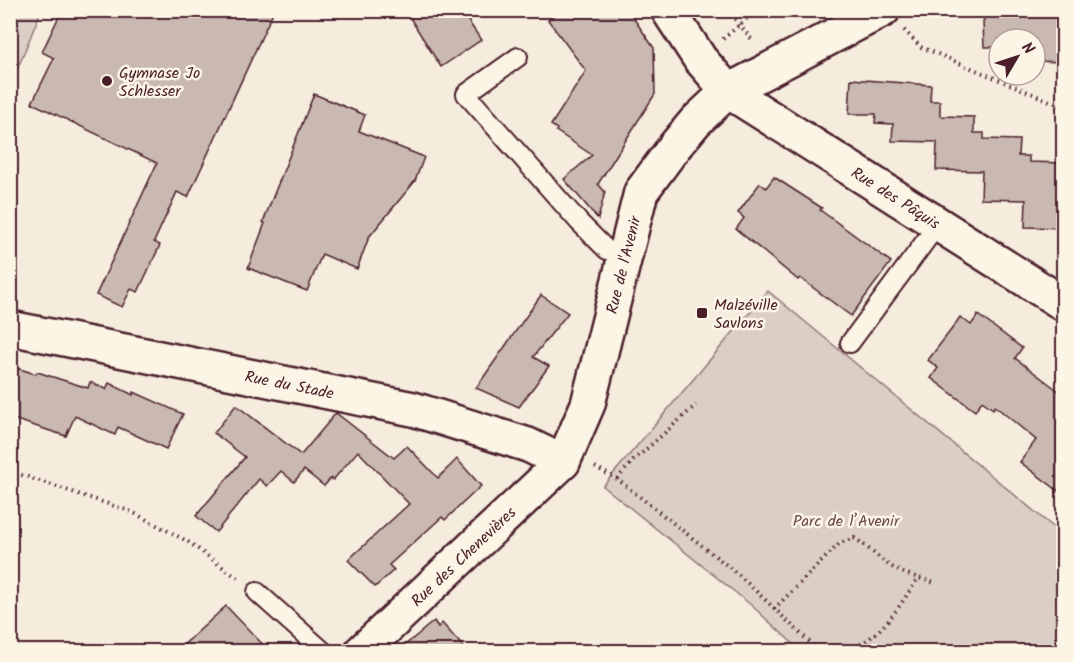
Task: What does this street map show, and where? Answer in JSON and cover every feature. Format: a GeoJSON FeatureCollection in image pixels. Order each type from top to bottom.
{"type":"FeatureCollection","features":[{"type":"Feature","properties":{"kind":"street","name":"Rue des Pâquis"},"geometry":{"type":"LineString","coordinates":[[677,14],[700,59],[728,91],[1064,304]]}},
{"type":"Feature","properties":{"kind":"street","name":"Rue de l'Avenir"},"geometry":{"type":"LineString","coordinates":[[566,457],[588,404],[641,192],[654,172],[695,122],[728,91],[775,67],[891,18]]}},
{"type":"Feature","properties":{"kind":"street","name":"Rue du Stade"},"geometry":{"type":"LineString","coordinates":[[10,328],[413,409],[566,457]]}},
{"type":"Feature","properties":{"kind":"street","name":"Rue des Chenevières"},"geometry":{"type":"LineString","coordinates":[[361,651],[566,457]]}},
{"type":"Feature","properties":{"kind":"lane"},"geometry":{"type":"LineString","coordinates":[[518,57],[466,94],[579,222],[607,250],[625,254]]}},
{"type":"Feature","properties":{"kind":"lane"},"geometry":{"type":"LineString","coordinates":[[850,343],[938,224]]}},
{"type":"Feature","properties":{"kind":"lane"},"geometry":{"type":"LineString","coordinates":[[257,592],[324,651]]}},
{"type":"Feature","properties":{"kind":"path"},"geometry":{"type":"LineString","coordinates":[[727,10],[775,67]]}},
{"type":"Feature","properties":{"kind":"path"},"geometry":{"type":"LineString","coordinates":[[700,59],[757,10]]}},
{"type":"Feature","properties":{"kind":"path"},"geometry":{"type":"LineString","coordinates":[[891,18],[921,47],[1064,107]]}},
{"type":"Feature","properties":{"kind":"path"},"geometry":{"type":"LineString","coordinates":[[618,479],[633,461],[696,405]]}},
{"type":"Feature","properties":{"kind":"path"},"geometry":{"type":"LineString","coordinates":[[566,457],[618,479],[738,574],[820,651]]}},
{"type":"Feature","properties":{"kind":"path"},"geometry":{"type":"LineString","coordinates":[[10,471],[132,512],[187,542],[257,592]]}},
{"type":"Feature","properties":{"kind":"path"},"geometry":{"type":"LineString","coordinates":[[774,609],[840,543],[854,538],[867,545],[898,570],[935,583]]}},
{"type":"Feature","properties":{"kind":"path"},"geometry":{"type":"LineString","coordinates":[[844,651],[867,641],[883,628],[919,577]]}},
{"type":"Feature","properties":{"kind":"green space"},"geometry":{"type":"Polygon","coordinates":[[[10,11],[41,11],[11,85],[10,11]]]}},
{"type":"Feature","properties":{"kind":"green space","name":"Parc de l’Avenir"},"geometry":{"type":"Polygon","coordinates":[[[768,291],[1063,535],[1063,651],[801,651],[751,605],[603,486],[768,291]]]}},
{"type":"Feature","properties":{"kind":"building"},"geometry":{"type":"Polygon","coordinates":[[[62,10],[274,10],[188,197],[177,192],[154,242],[160,245],[138,292],[131,289],[122,307],[96,295],[157,163],[32,103],[54,58],[42,52],[62,10]]]}},
{"type":"Feature","properties":{"kind":"building"},"geometry":{"type":"Polygon","coordinates":[[[405,10],[461,10],[481,40],[441,67],[405,10]]]}},
{"type":"Feature","properties":{"kind":"building"},"geometry":{"type":"Polygon","coordinates":[[[562,10],[628,10],[654,48],[655,94],[598,184],[605,192],[598,219],[564,179],[592,155],[556,131],[557,129],[551,125],[586,71],[548,20],[562,10]]]}},
{"type":"Feature","properties":{"kind":"building"},"geometry":{"type":"Polygon","coordinates":[[[1006,10],[1064,10],[1064,62],[1047,61],[1047,27],[987,27],[987,47],[984,47],[984,15],[1006,16],[1006,10]]]}},
{"type":"Feature","properties":{"kind":"building"},"geometry":{"type":"Polygon","coordinates":[[[851,79],[931,85],[930,101],[940,101],[940,116],[974,117],[974,133],[984,133],[984,139],[1019,140],[1018,156],[1029,156],[1029,162],[1063,163],[1064,228],[1025,227],[1026,200],[981,199],[982,171],[936,170],[937,142],[892,141],[893,124],[875,123],[876,114],[849,114],[851,79]]]}},
{"type":"Feature","properties":{"kind":"building"},"geometry":{"type":"Polygon","coordinates":[[[314,94],[365,115],[359,131],[424,157],[415,181],[369,237],[357,269],[322,254],[307,291],[248,268],[265,223],[263,222],[314,94]]]}},
{"type":"Feature","properties":{"kind":"building"},"geometry":{"type":"Polygon","coordinates":[[[774,177],[822,208],[820,210],[891,262],[851,316],[800,278],[798,280],[736,229],[744,218],[738,213],[760,183],[766,188],[774,177]]]}},
{"type":"Feature","properties":{"kind":"building"},"geometry":{"type":"Polygon","coordinates":[[[541,295],[568,313],[533,357],[549,366],[519,407],[476,388],[541,295]]]}},
{"type":"Feature","properties":{"kind":"building"},"geometry":{"type":"Polygon","coordinates":[[[978,315],[1022,348],[1015,358],[1064,395],[1064,495],[1020,462],[1036,440],[995,406],[993,409],[982,401],[975,411],[931,378],[938,368],[928,360],[960,317],[971,325],[978,315]]]}},
{"type":"Feature","properties":{"kind":"building"},"geometry":{"type":"Polygon","coordinates":[[[10,366],[88,388],[90,382],[106,389],[109,383],[183,414],[166,449],[118,427],[115,435],[75,416],[66,436],[10,418],[10,366]]]}},
{"type":"Feature","properties":{"kind":"building"},"geometry":{"type":"Polygon","coordinates":[[[236,405],[301,455],[336,413],[394,458],[407,446],[438,478],[457,459],[481,486],[445,520],[442,517],[389,565],[394,570],[375,587],[348,560],[409,504],[358,451],[333,480],[331,478],[324,486],[304,470],[294,482],[281,471],[267,486],[259,479],[216,532],[196,516],[245,457],[214,433],[236,405]]]}},
{"type":"Feature","properties":{"kind":"building"},"geometry":{"type":"Polygon","coordinates":[[[226,606],[269,651],[177,651],[226,606]]]}},
{"type":"Feature","properties":{"kind":"building"},"geometry":{"type":"Polygon","coordinates":[[[434,621],[438,627],[442,623],[467,651],[398,651],[434,621]]]}},
{"type":"Feature","properties":{"kind":"place","name":"Gymnase Jo Schlesser"},"geometry":{"type":"Point","coordinates":[107,81]}},
{"type":"Feature","properties":{"kind":"place","name":"Malzéville Savlons"},"geometry":{"type":"Point","coordinates":[702,313]}}]}
